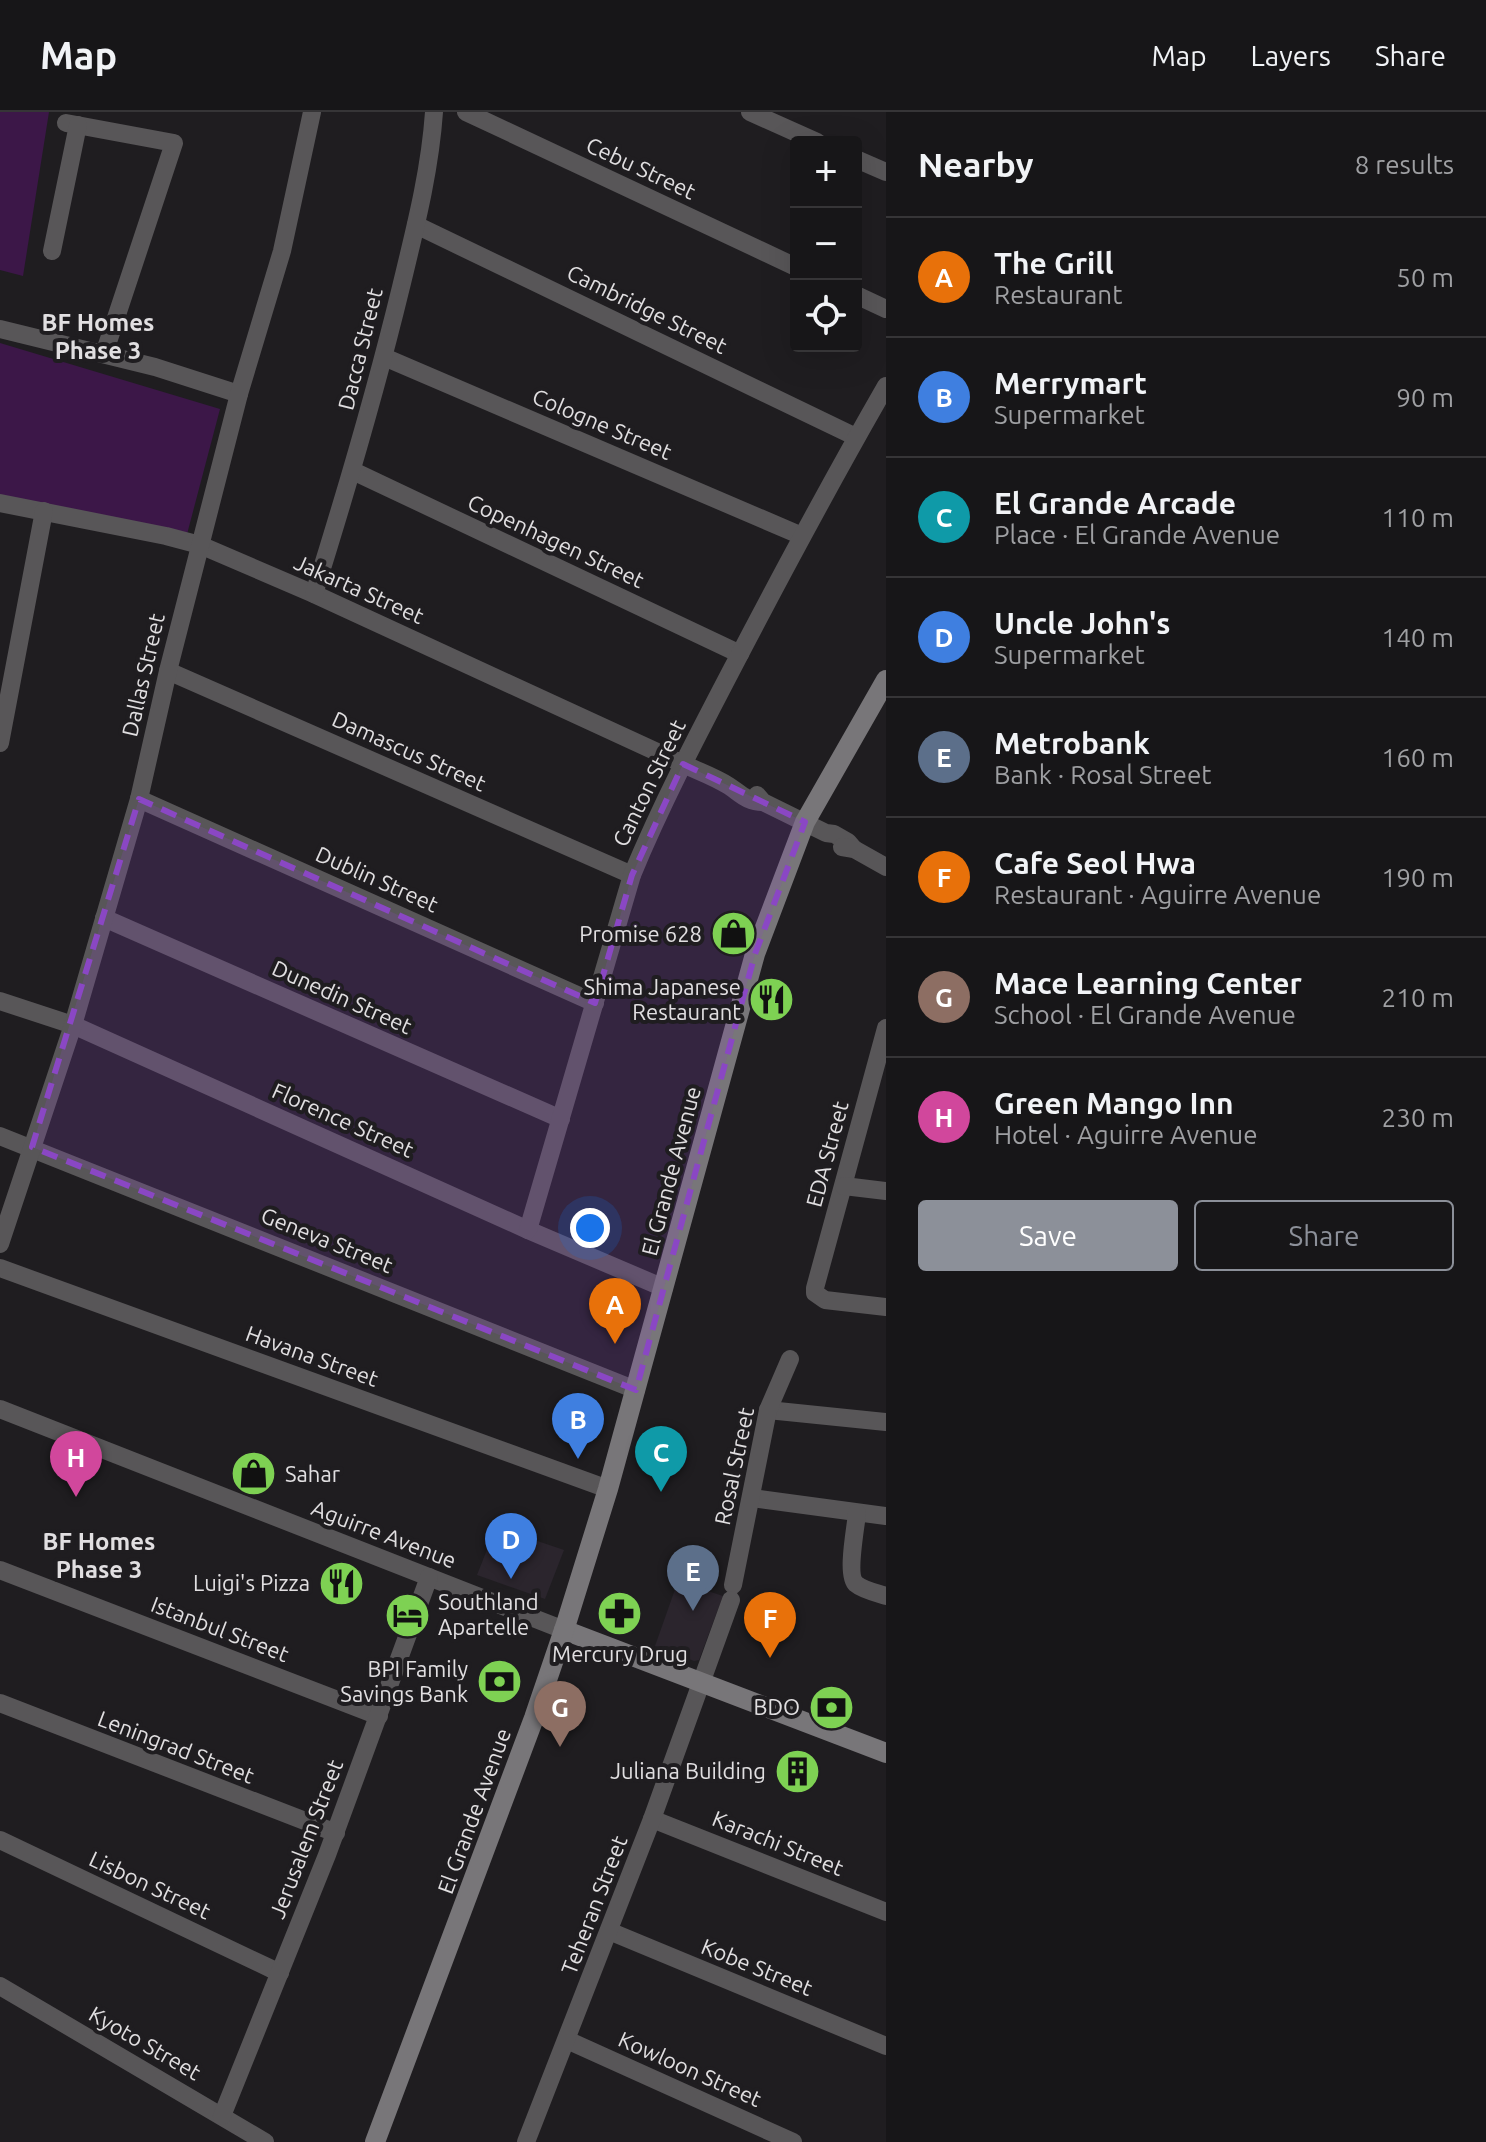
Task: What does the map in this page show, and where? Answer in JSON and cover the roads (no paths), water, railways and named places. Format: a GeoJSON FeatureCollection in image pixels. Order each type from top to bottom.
{"type":"FeatureCollection","features":[{"type":"Feature","properties":{"kind":"street","name":"Dallas Street"},"geometry":{"type":"LineString","coordinates":[[0,1244],[73,1025],[139,799],[168,671],[239,394],[282,251],[312,112]]}},
{"type":"Feature","properties":{"kind":"street","name":"Dacca Street"},"geometry":{"type":"LineString","coordinates":[[314,594],[353,471],[384,357],[416,225],[434,112]]}},
{"type":"Feature","properties":{"kind":"street","name":"Cebu Street"},"geometry":{"type":"LineString","coordinates":[[466,112],[790,264]]}},
{"type":"Feature","properties":{"kind":"street"},"geometry":{"type":"LineString","coordinates":[[750,112],[804,136]]}},
{"type":"Feature","properties":{"kind":"street"},"geometry":{"type":"LineString","coordinates":[[52,251],[72,124],[174,143],[104,354]]}},
{"type":"Feature","properties":{"kind":"street"},"geometry":{"type":"LineString","coordinates":[[862,162],[886,172]]}},
{"type":"Feature","properties":{"kind":"street","name":"Cambridge Street"},"geometry":{"type":"LineString","coordinates":[[416,225],[856,437]]}},
{"type":"Feature","properties":{"kind":"street"},"geometry":{"type":"LineString","coordinates":[[862,298],[886,309]]}},
{"type":"Feature","properties":{"kind":"street"},"geometry":{"type":"LineString","coordinates":[[0,329],[104,354],[239,394]]}},
{"type":"Feature","properties":{"kind":"street","name":"Cologne Street"},"geometry":{"type":"LineString","coordinates":[[384,357],[802,536]]}},
{"type":"Feature","properties":{"kind":"street","name":"Canton Street"},"geometry":{"type":"LineString","coordinates":[[528,1230],[632,875],[683,764],[740,654],[886,386]]}},
{"type":"Feature","properties":{"kind":"street","name":"Copenhagen Street"},"geometry":{"type":"LineString","coordinates":[[353,471],[740,654]]}},
{"type":"Feature","properties":{"kind":"street","name":"Jakarta Street"},"geometry":{"type":"LineString","coordinates":[[0,503],[200,545],[314,594],[732,787],[757,795],[763,802],[826,833],[845,848],[854,849],[886,867]]}},
{"type":"Feature","properties":{"kind":"street"},"geometry":{"type":"LineString","coordinates":[[0,743],[44,511]]}},
{"type":"Feature","properties":{"kind":"street","name":"Damascus Street"},"geometry":{"type":"LineString","coordinates":[[168,671],[632,875]]}},
{"type":"Feature","properties":{"kind":"street","name":"El Grande Avenue"},"geometry":{"type":"LineString","coordinates":[[375,2142],[529,1733],[564,1630],[636,1390],[755,954],[805,822],[886,680]]}},
{"type":"Feature","properties":{"kind":"street","name":"Dublin Street"},"geometry":{"type":"LineString","coordinates":[[139,799],[595,1003]]}},
{"type":"Feature","properties":{"kind":"street","name":"Dunedin Street"},"geometry":{"type":"LineString","coordinates":[[104,918],[561,1119]]}},
{"type":"Feature","properties":{"kind":"street","name":"Florence Street"},"geometry":{"type":"LineString","coordinates":[[0,1001],[73,1025],[664,1288]]}},
{"type":"Feature","properties":{"kind":"street","name":"EDA Street"},"geometry":{"type":"LineString","coordinates":[[886,1028],[878,1082],[844,1186],[815,1293],[825,1300],[886,1307]]}},
{"type":"Feature","properties":{"kind":"street","name":"Geneva Street"},"geometry":{"type":"LineString","coordinates":[[0,1136],[636,1390]]}},
{"type":"Feature","properties":{"kind":"street"},"geometry":{"type":"LineString","coordinates":[[844,1186],[886,1191]]}},
{"type":"Feature","properties":{"kind":"street","name":"Havana Street"},"geometry":{"type":"LineString","coordinates":[[0,1268],[608,1489]]}},
{"type":"Feature","properties":{"kind":"street","name":"Rosal Street"},"geometry":{"type":"LineString","coordinates":[[701,1683],[732,1593],[768,1410],[790,1359]]}},
{"type":"Feature","properties":{"kind":"street","name":"Aguirre Avenue"},"geometry":{"type":"LineString","coordinates":[[0,1409],[886,1753]]}},
{"type":"Feature","properties":{"kind":"street"},"geometry":{"type":"LineString","coordinates":[[768,1410],[886,1422]]}},
{"type":"Feature","properties":{"kind":"street"},"geometry":{"type":"LineString","coordinates":[[752,1498],[886,1516]]}},
{"type":"Feature","properties":{"kind":"street"},"geometry":{"type":"LineString","coordinates":[[857,1513],[851,1569],[853,1580],[857,1585],[886,1596]]}},
{"type":"Feature","properties":{"kind":"street","name":"Istanbul Street"},"geometry":{"type":"LineString","coordinates":[[0,1570],[379,1716]]}},
{"type":"Feature","properties":{"kind":"street","name":"Jerusalem Street"},"geometry":{"type":"LineString","coordinates":[[222,2116],[336,1833],[429,1577]]}},
{"type":"Feature","properties":{"kind":"street","name":"Teheran Street"},"geometry":{"type":"LineString","coordinates":[[526,2142],[652,1819],[701,1683]]}},
{"type":"Feature","properties":{"kind":"street","name":"Leningrad Street"},"geometry":{"type":"LineString","coordinates":[[0,1703],[336,1833]]}},
{"type":"Feature","properties":{"kind":"street","name":"Karachi Street"},"geometry":{"type":"LineString","coordinates":[[652,1819],[886,1912]]}},
{"type":"Feature","properties":{"kind":"street","name":"Lisbon Street"},"geometry":{"type":"LineString","coordinates":[[0,1840],[280,1973]]}},
{"type":"Feature","properties":{"kind":"street","name":"Kobe Street"},"geometry":{"type":"LineString","coordinates":[[609,1931],[886,2046]]}},
{"type":"Feature","properties":{"kind":"street","name":"Kyoto Street"},"geometry":{"type":"LineString","coordinates":[[0,1986],[265,2142]]}},
{"type":"Feature","properties":{"kind":"street","name":"Kowloon Street"},"geometry":{"type":"LineString","coordinates":[[567,2040],[793,2142]]}},
{"type":"Feature","properties":{"kind":"place","name":"Promise 628"},"geometry":{"type":"Point","coordinates":[733,934]}},
{"type":"Feature","properties":{"kind":"place","name":"Shima Japanese Restaurant"},"geometry":{"type":"Point","coordinates":[772,1000]}},
{"type":"Feature","properties":{"kind":"place","name":"The Grill"},"geometry":{"type":"Point","coordinates":[615,1344]}},
{"type":"Feature","properties":{"kind":"place","name":"Merrymart"},"geometry":{"type":"Point","coordinates":[578,1459]}},
{"type":"Feature","properties":{"kind":"place","name":"Sahar"},"geometry":{"type":"Point","coordinates":[254,1474]}},
{"type":"Feature","properties":{"kind":"place","name":"El Grande Arcade"},"geometry":{"type":"Point","coordinates":[661,1492]}},
{"type":"Feature","properties":{"kind":"place","name":"Green Mango Inn"},"geometry":{"type":"Point","coordinates":[76,1497]}},
{"type":"Feature","properties":{"kind":"place","name":"Uncle John's"},"geometry":{"type":"Point","coordinates":[511,1579]}},
{"type":"Feature","properties":{"kind":"place","name":"Luigi's Pizza"},"geometry":{"type":"Point","coordinates":[341,1583]}},
{"type":"Feature","properties":{"kind":"place","name":"Metrobank"},"geometry":{"type":"Point","coordinates":[693,1611]}},
{"type":"Feature","properties":{"kind":"place","name":"Mercury Drug"},"geometry":{"type":"Point","coordinates":[620,1613]}},
{"type":"Feature","properties":{"kind":"place","name":"Southland Apartelle"},"geometry":{"type":"Point","coordinates":[407,1615]}},
{"type":"Feature","properties":{"kind":"place","name":"Cafe Seol Hwa"},"geometry":{"type":"Point","coordinates":[770,1658]}},
{"type":"Feature","properties":{"kind":"place","name":"BPI Family Savings Bank"},"geometry":{"type":"Point","coordinates":[499,1682]}},
{"type":"Feature","properties":{"kind":"place","name":"BDO"},"geometry":{"type":"Point","coordinates":[831,1707]}},
{"type":"Feature","properties":{"kind":"place","name":"Mace Learning Center"},"geometry":{"type":"Point","coordinates":[560,1747]}},
{"type":"Feature","properties":{"kind":"place","name":"Juliana Building"},"geometry":{"type":"Point","coordinates":[797,1771]}},
{"type":"Feature","properties":{"kind":"district","name":"BF Homes Phase 3"},"geometry":{"type":"Point","coordinates":[98,337]}},
{"type":"Feature","properties":{"kind":"district","name":"BF Homes Phase 3"},"geometry":{"type":"Point","coordinates":[99,1556]}}]}
